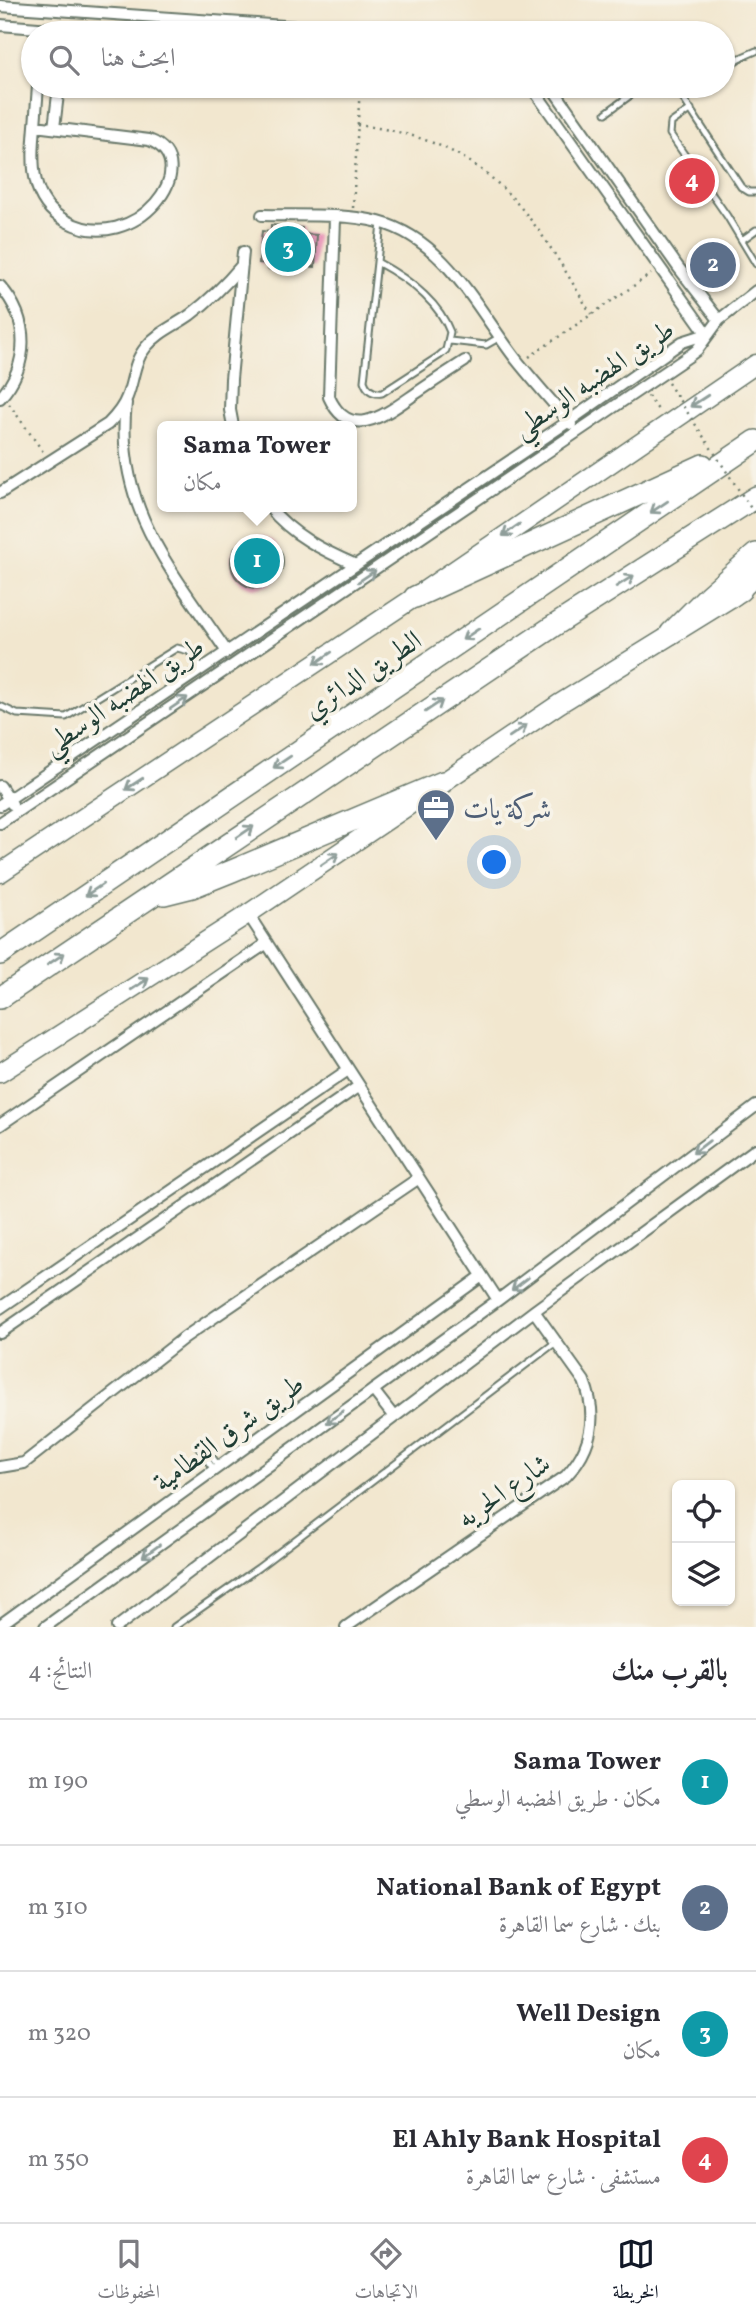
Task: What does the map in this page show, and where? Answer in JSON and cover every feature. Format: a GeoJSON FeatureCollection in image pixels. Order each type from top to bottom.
{"type":"FeatureCollection","features":[{"type":"Feature","properties":{"kind":"highway","name":"الطريق الدائري"},"geometry":{"type":"LineString","coordinates":[[0,873],[415,597],[756,364]]}},
{"type":"Feature","properties":{"kind":"highway","name":"الطريق الدائري"},"geometry":{"type":"LineString","coordinates":[[0,954],[756,440]]}},
{"type":"Feature","properties":{"kind":"highway"},"geometry":{"type":"LineString","coordinates":[[415,597],[756,440]]}},
{"type":"Feature","properties":{"kind":"highway"},"geometry":{"type":"LineString","coordinates":[[0,998],[552,627],[756,497]]}},
{"type":"Feature","properties":{"kind":"highway"},"geometry":{"type":"LineString","coordinates":[[671,633],[709,594],[756,554]]}},
{"type":"Feature","properties":{"kind":"highway"},"geometry":{"type":"LineString","coordinates":[[732,596],[756,574]]}},
{"type":"Feature","properties":{"kind":"highway"},"geometry":{"type":"LineString","coordinates":[[0,1073],[248,914],[671,633],[756,582]]}},
{"type":"Feature","properties":{"kind":"highway"},"geometry":{"type":"LineString","coordinates":[[145,899],[191,887],[232,871],[443,782]]}},
{"type":"Feature","properties":{"kind":"street"},"geometry":{"type":"LineString","coordinates":[[0,6],[213,21]]}},
{"type":"Feature","properties":{"kind":"street"},"geometry":{"type":"LineString","coordinates":[[0,25],[21,28]]}},
{"type":"Feature","properties":{"kind":"street"},"geometry":{"type":"LineString","coordinates":[[35,126],[149,140],[159,144],[167,152],[170,162],[166,187],[159,200],[136,220],[108,230],[92,230],[63,219],[46,203],[35,183],[32,168],[35,126],[37,98]]}},
{"type":"Feature","properties":{"kind":"street"},"geometry":{"type":"LineString","coordinates":[[54,128],[58,98]]}},
{"type":"Feature","properties":{"kind":"street"},"geometry":{"type":"LineString","coordinates":[[539,98],[707,334],[719,320],[756,291]]}},
{"type":"Feature","properties":{"kind":"street"},"geometry":{"type":"LineString","coordinates":[[559,98],[678,267],[719,320]]}},
{"type":"Feature","properties":{"kind":"street"},"geometry":{"type":"LineString","coordinates":[[262,215],[353,218],[381,223],[416,238],[440,258],[519,363],[578,432]]}},
{"type":"Feature","properties":{"kind":"street"},"geometry":{"type":"LineString","coordinates":[[335,218],[329,397],[334,408],[354,421]]}},
{"type":"Feature","properties":{"kind":"street"},"geometry":{"type":"LineString","coordinates":[[232,421],[232,379],[243,252]]}},
{"type":"Feature","properties":{"kind":"street"},"geometry":{"type":"LineString","coordinates":[[227,652],[161,554],[134,500],[125,460],[124,420],[126,400],[137,360],[146,346],[203,305],[242,265]]}},
{"type":"Feature","properties":{"kind":"street"},"geometry":{"type":"LineString","coordinates":[[662,272],[678,267]]}},
{"type":"Feature","properties":{"kind":"street"},"geometry":{"type":"LineString","coordinates":[[0,286],[14,304],[19,316],[23,342],[18,368],[1,396]]}},
{"type":"Feature","properties":{"kind":"street","name":"طريق الهضبه الوسطي"},"geometry":{"type":"LineString","coordinates":[[4,802],[682,342],[707,334]]}},
{"type":"Feature","properties":{"kind":"street","name":"طريق الهضبه الوسطي"},"geometry":{"type":"LineString","coordinates":[[0,823],[690,356],[707,334]]}},
{"type":"Feature","properties":{"kind":"street"},"geometry":{"type":"LineString","coordinates":[[357,421],[377,419],[465,361]]}},
{"type":"Feature","properties":{"kind":"street"},"geometry":{"type":"LineString","coordinates":[[0,493],[108,424],[126,400]]}},
{"type":"Feature","properties":{"kind":"street"},"geometry":{"type":"LineString","coordinates":[[273,512],[303,539],[356,565]]}},
{"type":"Feature","properties":{"kind":"street"},"geometry":{"type":"LineString","coordinates":[[286,612],[295,625]]}},
{"type":"Feature","properties":{"kind":"street"},"geometry":{"type":"LineString","coordinates":[[0,786],[4,802],[17,812]]}},
{"type":"Feature","properties":{"kind":"street"},"geometry":{"type":"LineString","coordinates":[[248,914],[498,1300]]}},
{"type":"Feature","properties":{"kind":"street"},"geometry":{"type":"LineString","coordinates":[[0,1125],[267,943]]}},
{"type":"Feature","properties":{"kind":"street"},"geometry":{"type":"LineString","coordinates":[[0,1308],[348,1070]]}},
{"type":"Feature","properties":{"kind":"street"},"geometry":{"type":"LineString","coordinates":[[0,1333],[359,1086]]}},
{"type":"Feature","properties":{"kind":"street"},"geometry":{"type":"LineString","coordinates":[[45,1627],[498,1300],[756,1106]]}},
{"type":"Feature","properties":{"kind":"street"},"geometry":{"type":"LineString","coordinates":[[252,1136],[263,1152]]}},
{"type":"Feature","properties":{"kind":"street"},"geometry":{"type":"LineString","coordinates":[[117,1627],[534,1311],[756,1149]]}},
{"type":"Feature","properties":{"kind":"street"},"geometry":{"type":"LineString","coordinates":[[0,1467],[24,1463],[185,1337],[419,1178]]}},
{"type":"Feature","properties":{"kind":"street"},"geometry":{"type":"LineString","coordinates":[[121,1225],[132,1242]]}},
{"type":"Feature","properties":{"kind":"street","name":"طريق شرق القطامية"},"geometry":{"type":"LineString","coordinates":[[0,1625],[482,1276]]}},
{"type":"Feature","properties":{"kind":"street","name":"شارع الحريه"},"geometry":{"type":"LineString","coordinates":[[346,1627],[566,1476],[581,1457],[590,1436],[591,1403],[584,1381],[534,1311]]}},
{"type":"Feature","properties":{"kind":"street"},"geometry":{"type":"LineString","coordinates":[[373,1390],[394,1417]]}},
{"type":"Feature","properties":{"kind":"lane"},"geometry":{"type":"LineString","coordinates":[[735,61],[756,51]]}},
{"type":"Feature","properties":{"kind":"lane"},"geometry":{"type":"LineString","coordinates":[[606,113],[627,98]]}},
{"type":"Feature","properties":{"kind":"lane"},"geometry":{"type":"LineString","coordinates":[[684,98],[741,187],[749,192],[756,192]]}},
{"type":"Feature","properties":{"kind":"lane"},"geometry":{"type":"LineString","coordinates":[[691,109],[671,123],[670,134],[756,264]]}},
{"type":"Feature","properties":{"kind":"lane"},"geometry":{"type":"LineString","coordinates":[[377,262],[396,272],[428,299],[447,323],[450,332],[446,350],[382,393],[369,390],[365,376],[381,223]]}},
{"type":"Feature","properties":{"kind":"lane"},"geometry":{"type":"LineString","coordinates":[[742,240],[756,230]]}},
{"type":"Feature","properties":{"kind":"lane"},"geometry":{"type":"LineString","coordinates":[[450,341],[486,345],[500,337]]}},
{"type":"Feature","properties":{"kind":"lane"},"geometry":{"type":"LineString","coordinates":[[0,706],[17,713],[66,717],[177,648],[189,652],[202,669]]}},
{"type":"Feature","properties":{"kind":"lane"},"geometry":{"type":"LineString","coordinates":[[174,1627],[258,1568],[556,1342]]}},
{"type":"Feature","properties":{"kind":"lane"},"geometry":{"type":"LineString","coordinates":[[200,1446],[216,1468]]}},
{"type":"Feature","properties":{"kind":"path"},"geometry":{"type":"LineString","coordinates":[[353,218],[358,98]]}},
{"type":"Feature","properties":{"kind":"path"},"geometry":{"type":"LineString","coordinates":[[357,125],[391,129],[423,138],[454,151],[482,169],[507,191],[528,217],[591,314]]}},
{"type":"Feature","properties":{"kind":"path"},"geometry":{"type":"LineString","coordinates":[[519,363],[591,314],[662,272]]}},
{"type":"Feature","properties":{"kind":"path"},"geometry":{"type":"LineString","coordinates":[[668,383],[756,516]]}},
{"type":"Feature","properties":{"kind":"path"},"geometry":{"type":"LineString","coordinates":[[1,396],[50,461]]}},
{"type":"Feature","properties":{"kind":"building"},"geometry":{"type":"Polygon","coordinates":[[[271,225],[302,228],[302,234],[317,235],[315,267],[300,266],[299,272],[268,269],[269,264],[259,263],[262,231],[271,232],[271,225]]]}},
{"type":"Feature","properties":{"kind":"building"},"geometry":{"type":"Polygon","coordinates":[[[257,536],[276,543],[283,562],[276,581],[257,588],[238,581],[231,562],[238,543],[257,536]]]}},
{"type":"Feature","properties":{"kind":"place","name":"El Ahly Bank Hospital"},"geometry":{"type":"Point","coordinates":[692,181]}},
{"type":"Feature","properties":{"kind":"place","name":"Well Design"},"geometry":{"type":"Point","coordinates":[288,249]}},
{"type":"Feature","properties":{"kind":"place","name":"National Bank of Egypt"},"geometry":{"type":"Point","coordinates":[713,265]}},
{"type":"Feature","properties":{"kind":"place","name":"Sama Tower"},"geometry":{"type":"Point","coordinates":[257,561]}},
{"type":"Feature","properties":{"kind":"place","name":"شركة يات"},"geometry":{"type":"Point","coordinates":[436,842]}}]}
